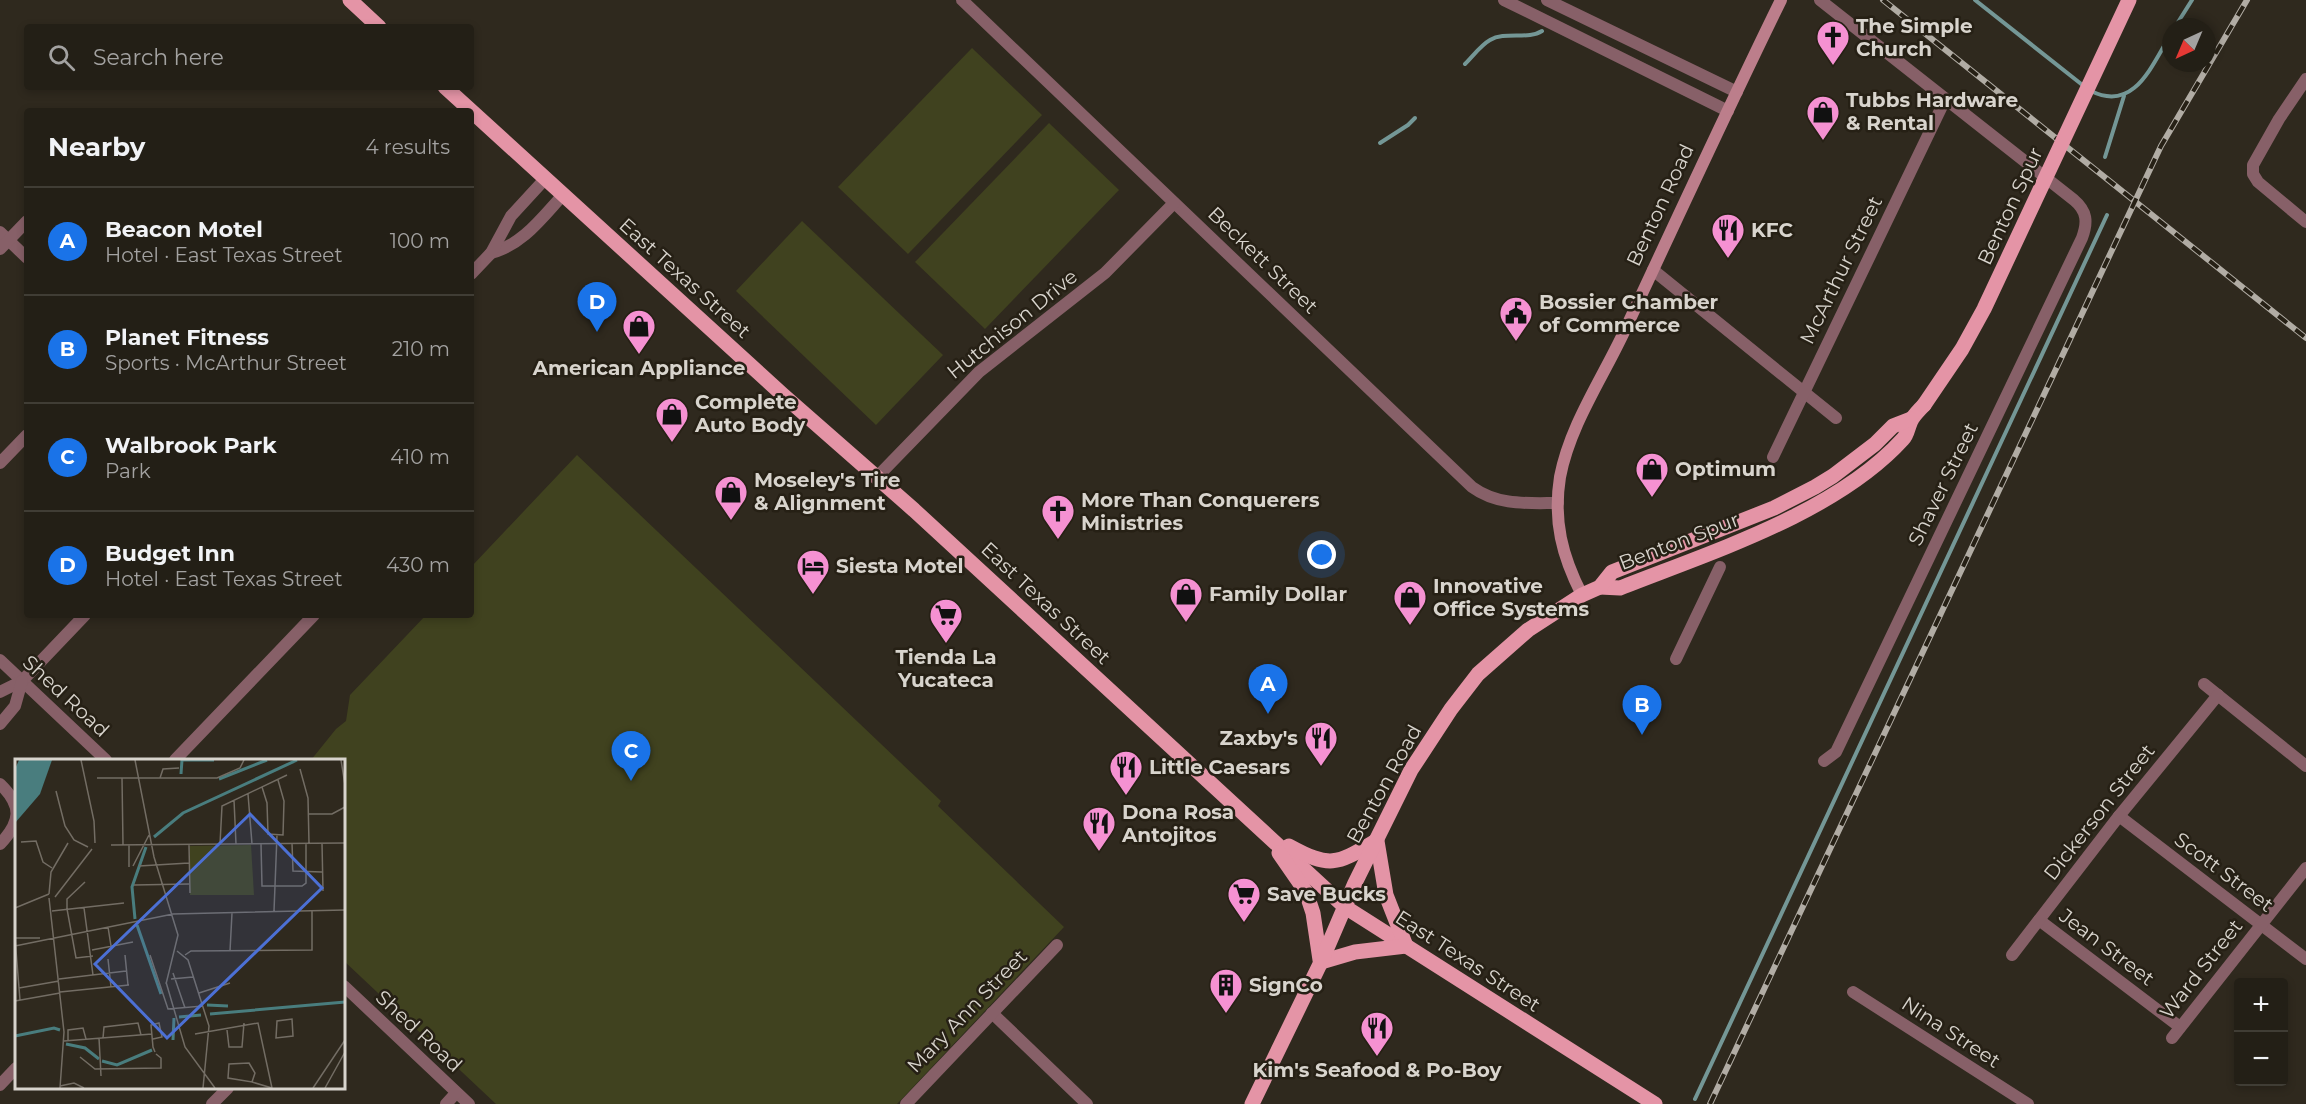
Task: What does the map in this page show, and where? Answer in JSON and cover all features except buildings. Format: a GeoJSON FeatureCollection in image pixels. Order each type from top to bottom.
{"type":"FeatureCollection","features":[{"type":"Feature","properties":{"kind":"main road"},"geometry":{"type":"LineString","coordinates":[[350,0],[377,24]]}},
{"type":"Feature","properties":{"kind":"main road","name":"Benton Road"},"geometry":{"type":"LineString","coordinates":[[1252,1104],[1411,770],[1451,709],[1478,674],[1528,630],[1582,595],[1567,565],[1562,547],[1558,503],[1568,445],[1781,0]]}},
{"type":"Feature","properties":{"kind":"main road","name":"Benton Spur"},"geometry":{"type":"LineString","coordinates":[[1582,595],[1600,586],[1620,588],[1743,539],[1820,502],[1883,458],[1905,437],[1911,419],[1924,405],[1962,349],[1984,309],[2129,0]]}},
{"type":"Feature","properties":{"kind":"main road","name":"East Texas Street"},"geometry":{"type":"LineString","coordinates":[[448,90],[468,108]]}},
{"type":"Feature","properties":{"kind":"main road","name":"East Texas Street"},"geometry":{"type":"LineString","coordinates":[[474,114],[562,196],[877,477],[1345,906],[1655,1104]]}},
{"type":"Feature","properties":{"kind":"main road"},"geometry":{"type":"LineString","coordinates":[[1263,831],[1306,855],[1327,862],[1337,862],[1377,841],[1386,895],[1406,946],[1355,952],[1321,962],[1313,913],[1306,892],[1263,831]]}},
{"type":"Feature","properties":{"kind":"street","name":"Beckett Street"},"geometry":{"type":"LineString","coordinates":[[962,0],[1472,487],[1484,495],[1501,501],[1558,503]]}},
{"type":"Feature","properties":{"kind":"street"},"geometry":{"type":"LineString","coordinates":[[1504,0],[1728,111]]}},
{"type":"Feature","properties":{"kind":"street"},"geometry":{"type":"LineString","coordinates":[[1547,0],[1737,92]]}},
{"type":"Feature","properties":{"kind":"street"},"geometry":{"type":"LineString","coordinates":[[1820,0],[1945,99]]}},
{"type":"Feature","properties":{"kind":"street"},"geometry":{"type":"LineString","coordinates":[[2306,79],[2279,119],[2253,165],[2253,174],[2258,182],[2306,222]]}},
{"type":"Feature","properties":{"kind":"street","name":"Shaver Street"},"geometry":{"type":"LineString","coordinates":[[1824,761],[1836,752],[2082,238],[2086,225],[2084,211],[2074,200],[1945,99]]}},
{"type":"Feature","properties":{"kind":"street","name":"McArthur Street"},"geometry":{"type":"LineString","coordinates":[[1773,457],[1945,99]]}},
{"type":"Feature","properties":{"kind":"street"},"geometry":{"type":"LineString","coordinates":[[474,271],[490,254],[511,216],[545,179]]}},
{"type":"Feature","properties":{"kind":"street"},"geometry":{"type":"LineString","coordinates":[[490,254],[504,250],[520,239],[562,196]]}},
{"type":"Feature","properties":{"kind":"street","name":"Hutchison Drive"},"geometry":{"type":"LineString","coordinates":[[877,477],[980,372],[1099,278],[1174,203]]}},
{"type":"Feature","properties":{"kind":"street"},"geometry":{"type":"LineString","coordinates":[[24,224],[3,241],[24,256]]}},
{"type":"Feature","properties":{"kind":"street"},"geometry":{"type":"LineString","coordinates":[[1653,270],[1836,418]]}},
{"type":"Feature","properties":{"kind":"street"},"geometry":{"type":"LineString","coordinates":[[0,463],[24,438]]}},
{"type":"Feature","properties":{"kind":"street"},"geometry":{"type":"LineString","coordinates":[[1676,658],[1720,567]]}},
{"type":"Feature","properties":{"kind":"street"},"geometry":{"type":"LineString","coordinates":[[0,692],[22,681],[82,618]]}},
{"type":"Feature","properties":{"kind":"street"},"geometry":{"type":"LineString","coordinates":[[176,759],[311,618]]}},
{"type":"Feature","properties":{"kind":"street","name":"Shed Road"},"geometry":{"type":"LineString","coordinates":[[0,660],[105,759]]}},
{"type":"Feature","properties":{"kind":"street"},"geometry":{"type":"LineString","coordinates":[[0,724],[15,706],[22,681]]}},
{"type":"Feature","properties":{"kind":"street"},"geometry":{"type":"LineString","coordinates":[[2204,684],[2306,766]]}},
{"type":"Feature","properties":{"kind":"street","name":"Dickerson Street"},"geometry":{"type":"LineString","coordinates":[[2012,955],[2119,816],[2218,694]]}},
{"type":"Feature","properties":{"kind":"street"},"geometry":{"type":"LineString","coordinates":[[0,784],[13,798],[15,811]]}},
{"type":"Feature","properties":{"kind":"street","name":"Scott Street"},"geometry":{"type":"LineString","coordinates":[[2119,816],[2306,959]]}},
{"type":"Feature","properties":{"kind":"street"},"geometry":{"type":"LineString","coordinates":[[0,844],[13,829],[15,821]]}},
{"type":"Feature","properties":{"kind":"street","name":"Ward Street"},"geometry":{"type":"LineString","coordinates":[[2172,1038],[2306,868]]}},
{"type":"Feature","properties":{"kind":"street","name":"Jean Street"},"geometry":{"type":"LineString","coordinates":[[2039,921],[2180,1027]]}},
{"type":"Feature","properties":{"kind":"street","name":"Mary Ann Street"},"geometry":{"type":"LineString","coordinates":[[906,1104],[1057,945]]}},
{"type":"Feature","properties":{"kind":"street","name":"Shed Road"},"geometry":{"type":"LineString","coordinates":[[345,987],[469,1104]]}},
{"type":"Feature","properties":{"kind":"street","name":"Nina Street"},"geometry":{"type":"LineString","coordinates":[[1853,992],[2028,1104]]}},
{"type":"Feature","properties":{"kind":"street"},"geometry":{"type":"LineString","coordinates":[[992,1013],[1087,1104]]}},
{"type":"Feature","properties":{"kind":"street"},"geometry":{"type":"LineString","coordinates":[[0,1085],[15,1069]]}},
{"type":"Feature","properties":{"kind":"street"},"geometry":{"type":"LineString","coordinates":[[212,1104],[227,1089]]}},
{"type":"Feature","properties":{"kind":"street"},"geometry":{"type":"LineString","coordinates":[[446,1104],[456,1092]]}},
{"type":"Feature","properties":{"kind":"green space"},"geometry":{"type":"Polygon","coordinates":[[[972,48],[1042,115],[908,254],[838,187],[972,48]]]}},
{"type":"Feature","properties":{"kind":"green space"},"geometry":{"type":"Polygon","coordinates":[[[1049,123],[1119,190],[985,329],[915,262],[1049,123]]]}},
{"type":"Feature","properties":{"kind":"green space"},"geometry":{"type":"Polygon","coordinates":[[[802,221],[943,355],[876,425],[736,291],[802,221]]]}},
{"type":"Feature","properties":{"kind":"green space"},"geometry":{"type":"Polygon","coordinates":[[[577,455],[941,801],[938,806],[1064,927],[897,1104],[496,1104],[345,962],[345,759],[312,759],[336,729],[346,721],[350,695],[423,618],[474,618],[474,564],[577,455]]]}},
{"type":"Feature","properties":{"kind":"waterway"},"geometry":{"type":"LineString","coordinates":[[1975,0],[2085,87]]}},
{"type":"Feature","properties":{"kind":"waterway"},"geometry":{"type":"LineString","coordinates":[[2181,18],[2192,0]]}},
{"type":"Feature","properties":{"kind":"waterway"},"geometry":{"type":"LineString","coordinates":[[1465,64],[1483,45],[1496,37],[1530,35],[1542,31]]}},
{"type":"Feature","properties":{"kind":"waterway"},"geometry":{"type":"LineString","coordinates":[[2091,91],[2106,96],[2119,96],[2131,91],[2149,71],[2162,49]]}},
{"type":"Feature","properties":{"kind":"waterway"},"geometry":{"type":"LineString","coordinates":[[2105,157],[2124,96]]}},
{"type":"Feature","properties":{"kind":"waterway"},"geometry":{"type":"LineString","coordinates":[[1380,143],[1415,118]]}},
{"type":"Feature","properties":{"kind":"waterway"},"geometry":{"type":"LineString","coordinates":[[1695,1099],[2107,215]]}},
{"type":"Feature","properties":{"kind":"railway"},"geometry":{"type":"LineString","coordinates":[[1883,0],[2306,338]]}},
{"type":"Feature","properties":{"kind":"railway"},"geometry":{"type":"LineString","coordinates":[[1710,1104],[2161,146],[2247,0]]}},
{"type":"Feature","properties":{"kind":"place","name":"The Simple Church"},"geometry":{"type":"Point","coordinates":[1833,66]}},
{"type":"Feature","properties":{"kind":"place","name":"Tubbs Hardware & Rental"},"geometry":{"type":"Point","coordinates":[1823,141]}},
{"type":"Feature","properties":{"kind":"place","name":"KFC"},"geometry":{"type":"Point","coordinates":[1728,259]}},
{"type":"Feature","properties":{"kind":"place","name":"Budget Inn"},"geometry":{"type":"Point","coordinates":[597,332]}},
{"type":"Feature","properties":{"kind":"place","name":"Bossier Chamber of Commerce"},"geometry":{"type":"Point","coordinates":[1516,342]}},
{"type":"Feature","properties":{"kind":"place","name":"American Appliance"},"geometry":{"type":"Point","coordinates":[639,355]}},
{"type":"Feature","properties":{"kind":"place","name":"Complete Auto Body"},"geometry":{"type":"Point","coordinates":[672,443]}},
{"type":"Feature","properties":{"kind":"place","name":"Optimum"},"geometry":{"type":"Point","coordinates":[1652,498]}},
{"type":"Feature","properties":{"kind":"place","name":"Moseley's Tire & Alignment"},"geometry":{"type":"Point","coordinates":[731,521]}},
{"type":"Feature","properties":{"kind":"place","name":"More Than Conquerers Ministries"},"geometry":{"type":"Point","coordinates":[1058,540]}},
{"type":"Feature","properties":{"kind":"place","name":"Siesta Motel"},"geometry":{"type":"Point","coordinates":[813,595]}},
{"type":"Feature","properties":{"kind":"place","name":"Family Dollar"},"geometry":{"type":"Point","coordinates":[1186,623]}},
{"type":"Feature","properties":{"kind":"place","name":"Innovative Office Systems"},"geometry":{"type":"Point","coordinates":[1410,626]}},
{"type":"Feature","properties":{"kind":"place","name":"Tienda La Yucateca"},"geometry":{"type":"Point","coordinates":[946,644]}},
{"type":"Feature","properties":{"kind":"place","name":"Beacon Motel"},"geometry":{"type":"Point","coordinates":[1268,714]}},
{"type":"Feature","properties":{"kind":"place","name":"Planet Fitness"},"geometry":{"type":"Point","coordinates":[1642,735]}},
{"type":"Feature","properties":{"kind":"place","name":"Zaxby's"},"geometry":{"type":"Point","coordinates":[1321,767]}},
{"type":"Feature","properties":{"kind":"place","name":"Walbrook Park"},"geometry":{"type":"Point","coordinates":[631,781]}},
{"type":"Feature","properties":{"kind":"place","name":"Little Caesars"},"geometry":{"type":"Point","coordinates":[1126,796]}},
{"type":"Feature","properties":{"kind":"place","name":"Dona Rosa Antojitos"},"geometry":{"type":"Point","coordinates":[1099,852]}},
{"type":"Feature","properties":{"kind":"place","name":"Save Bucks"},"geometry":{"type":"Point","coordinates":[1244,923]}},
{"type":"Feature","properties":{"kind":"place","name":"SignCo"},"geometry":{"type":"Point","coordinates":[1226,1014]}},
{"type":"Feature","properties":{"kind":"place","name":"Kim's Seafood & Po-Boy"},"geometry":{"type":"Point","coordinates":[1377,1057]}}]}
